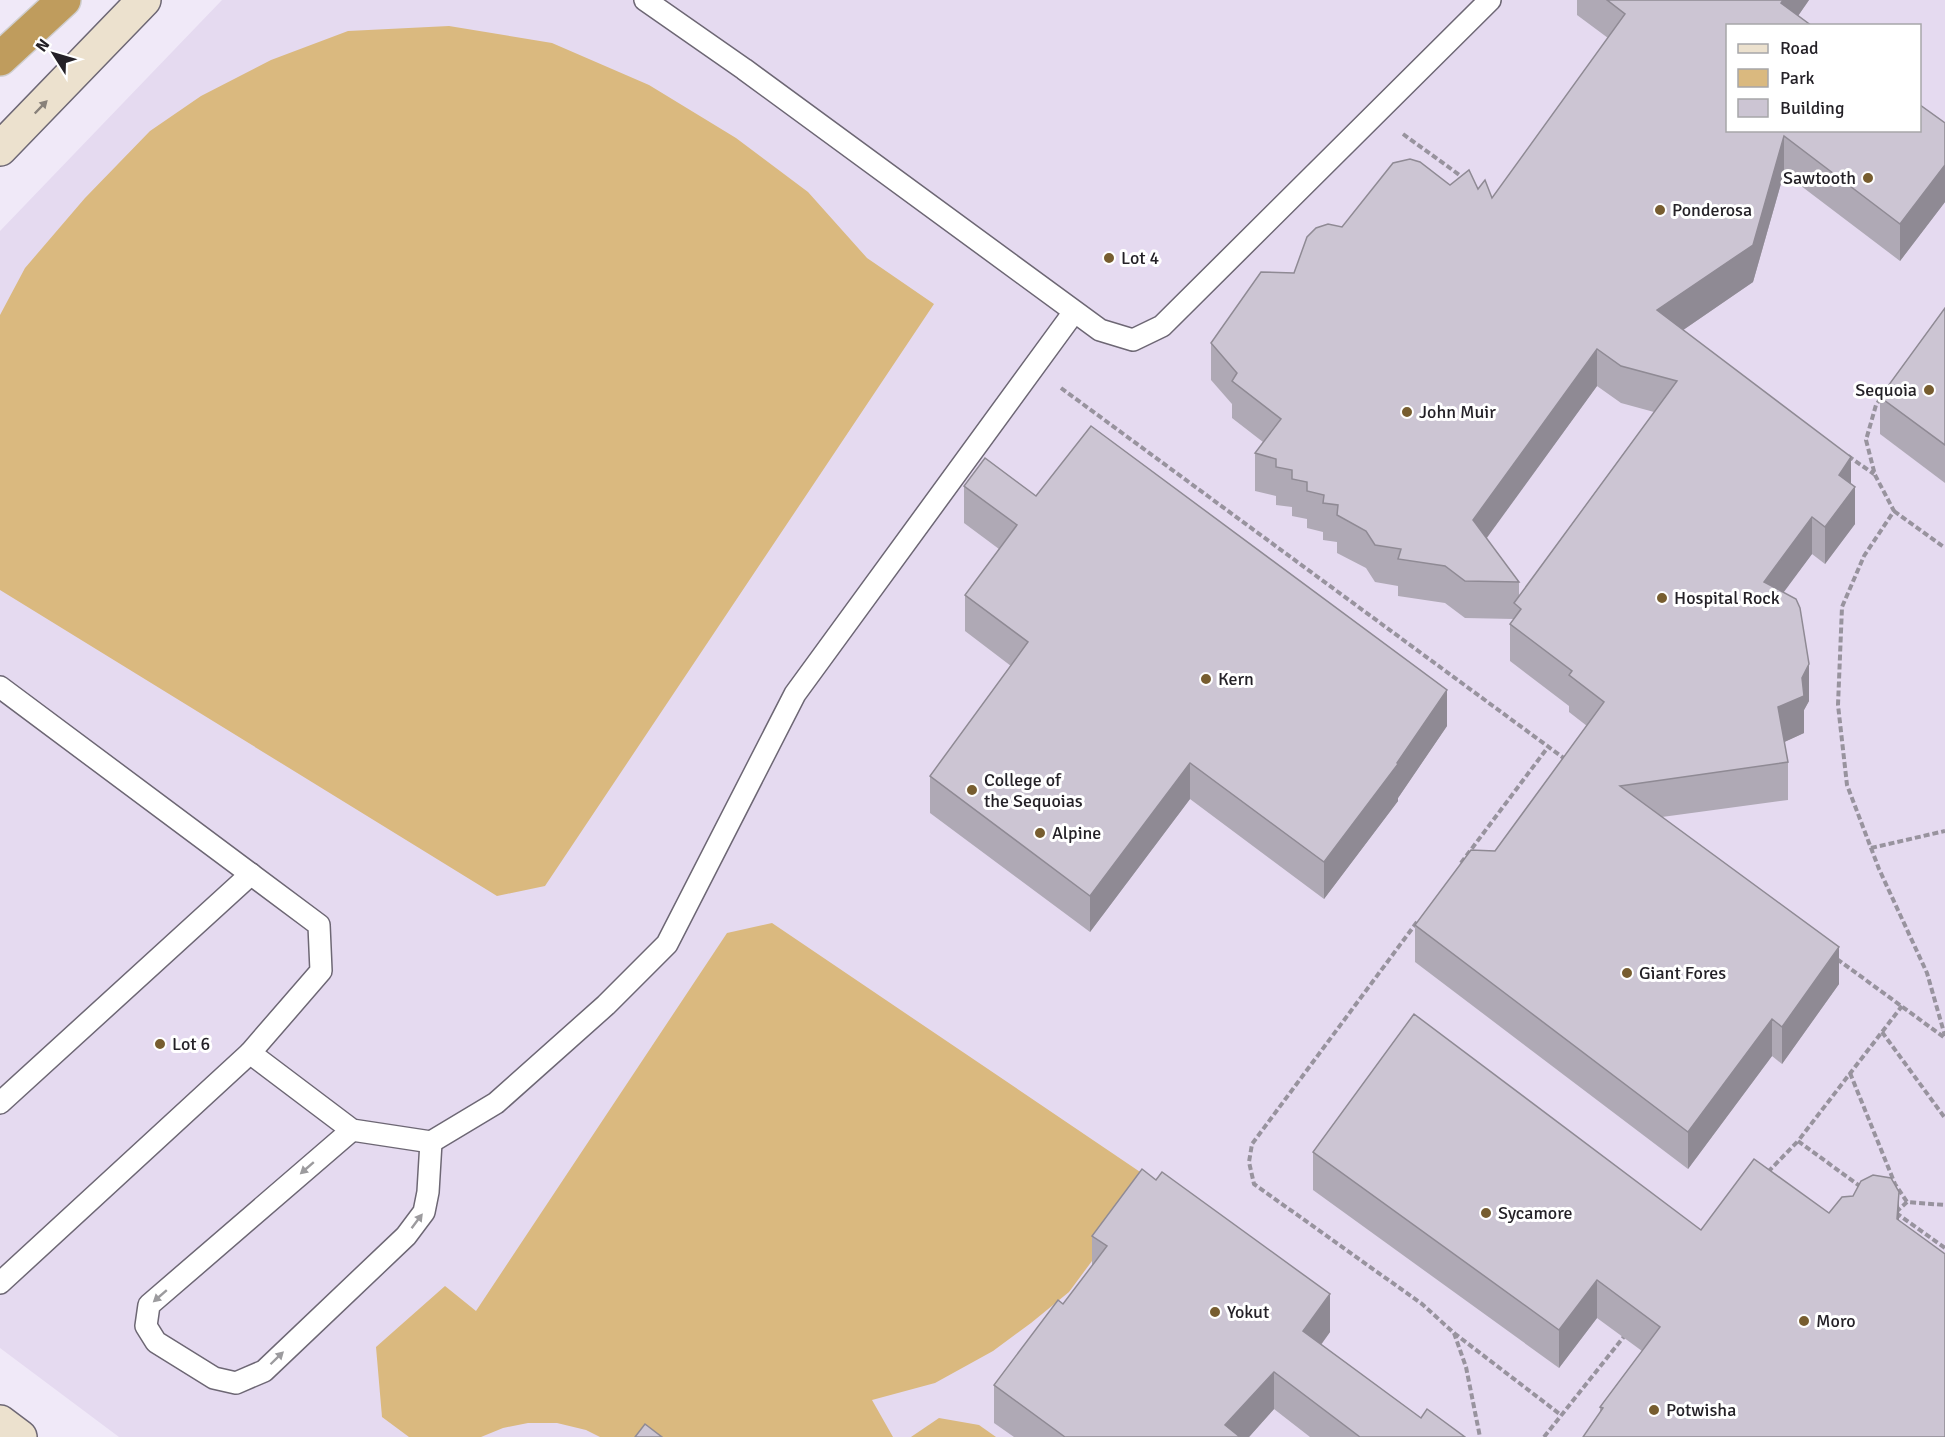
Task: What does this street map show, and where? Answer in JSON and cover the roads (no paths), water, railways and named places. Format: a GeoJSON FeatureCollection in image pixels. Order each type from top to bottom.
{"type":"FeatureCollection","features":[{"type":"Feature","properties":{"kind":"highway"},"geometry":{"type":"LineString","coordinates":[[0,59],[64,0]]}},
{"type":"Feature","properties":{"kind":"main road"},"geometry":{"type":"LineString","coordinates":[[0,149],[144,0]]}},
{"type":"Feature","properties":{"kind":"main road"},"geometry":{"type":"LineString","coordinates":[[0,1422],[20,1437]]}},
{"type":"Feature","properties":{"kind":"lane"},"geometry":{"type":"LineString","coordinates":[[645,0],[744,69],[1074,312],[1100,330],[1133,340],[1162,326],[1490,0]]}},
{"type":"Feature","properties":{"kind":"lane"},"geometry":{"type":"LineString","coordinates":[[250,1053],[352,1130],[431,1142],[496,1103],[606,1005],[667,944],[795,694],[1074,312]]}},
{"type":"Feature","properties":{"kind":"lane"},"geometry":{"type":"LineString","coordinates":[[0,687],[319,925],[321,971],[250,1053],[0,1283]]}},
{"type":"Feature","properties":{"kind":"lane"},"geometry":{"type":"LineString","coordinates":[[0,1103],[250,874]]}},
{"type":"Feature","properties":{"kind":"lane"},"geometry":{"type":"LineString","coordinates":[[352,1130],[149,1305],[146,1326],[156,1342],[214,1378],[236,1383],[264,1371],[406,1236],[424,1212],[428,1192],[431,1142]]}},
{"type":"Feature","properties":{"kind":"place","name":"Sawtooth"},"geometry":{"type":"Point","coordinates":[1868,178]}},
{"type":"Feature","properties":{"kind":"place","name":"Ponderosa"},"geometry":{"type":"Point","coordinates":[1660,210]}},
{"type":"Feature","properties":{"kind":"place","name":"Lot 4"},"geometry":{"type":"Point","coordinates":[1109,258]}},
{"type":"Feature","properties":{"kind":"place","name":"Sequoia"},"geometry":{"type":"Point","coordinates":[1929,390]}},
{"type":"Feature","properties":{"kind":"place","name":"John Muir"},"geometry":{"type":"Point","coordinates":[1407,412]}},
{"type":"Feature","properties":{"kind":"place","name":"Hospital Rock"},"geometry":{"type":"Point","coordinates":[1662,598]}},
{"type":"Feature","properties":{"kind":"place","name":"Kern"},"geometry":{"type":"Point","coordinates":[1206,679]}},
{"type":"Feature","properties":{"kind":"place","name":"College of the Sequoias"},"geometry":{"type":"Point","coordinates":[972,790]}},
{"type":"Feature","properties":{"kind":"place","name":"Alpine"},"geometry":{"type":"Point","coordinates":[1040,833]}},
{"type":"Feature","properties":{"kind":"place","name":"Giant Fores"},"geometry":{"type":"Point","coordinates":[1627,973]}},
{"type":"Feature","properties":{"kind":"place","name":"Lot 6"},"geometry":{"type":"Point","coordinates":[160,1044]}},
{"type":"Feature","properties":{"kind":"place","name":"Sycamore"},"geometry":{"type":"Point","coordinates":[1486,1213]}},
{"type":"Feature","properties":{"kind":"place","name":"Yokut"},"geometry":{"type":"Point","coordinates":[1215,1312]}},
{"type":"Feature","properties":{"kind":"place","name":"Moro"},"geometry":{"type":"Point","coordinates":[1804,1321]}},
{"type":"Feature","properties":{"kind":"place","name":"Potwisha"},"geometry":{"type":"Point","coordinates":[1654,1410]}}]}
